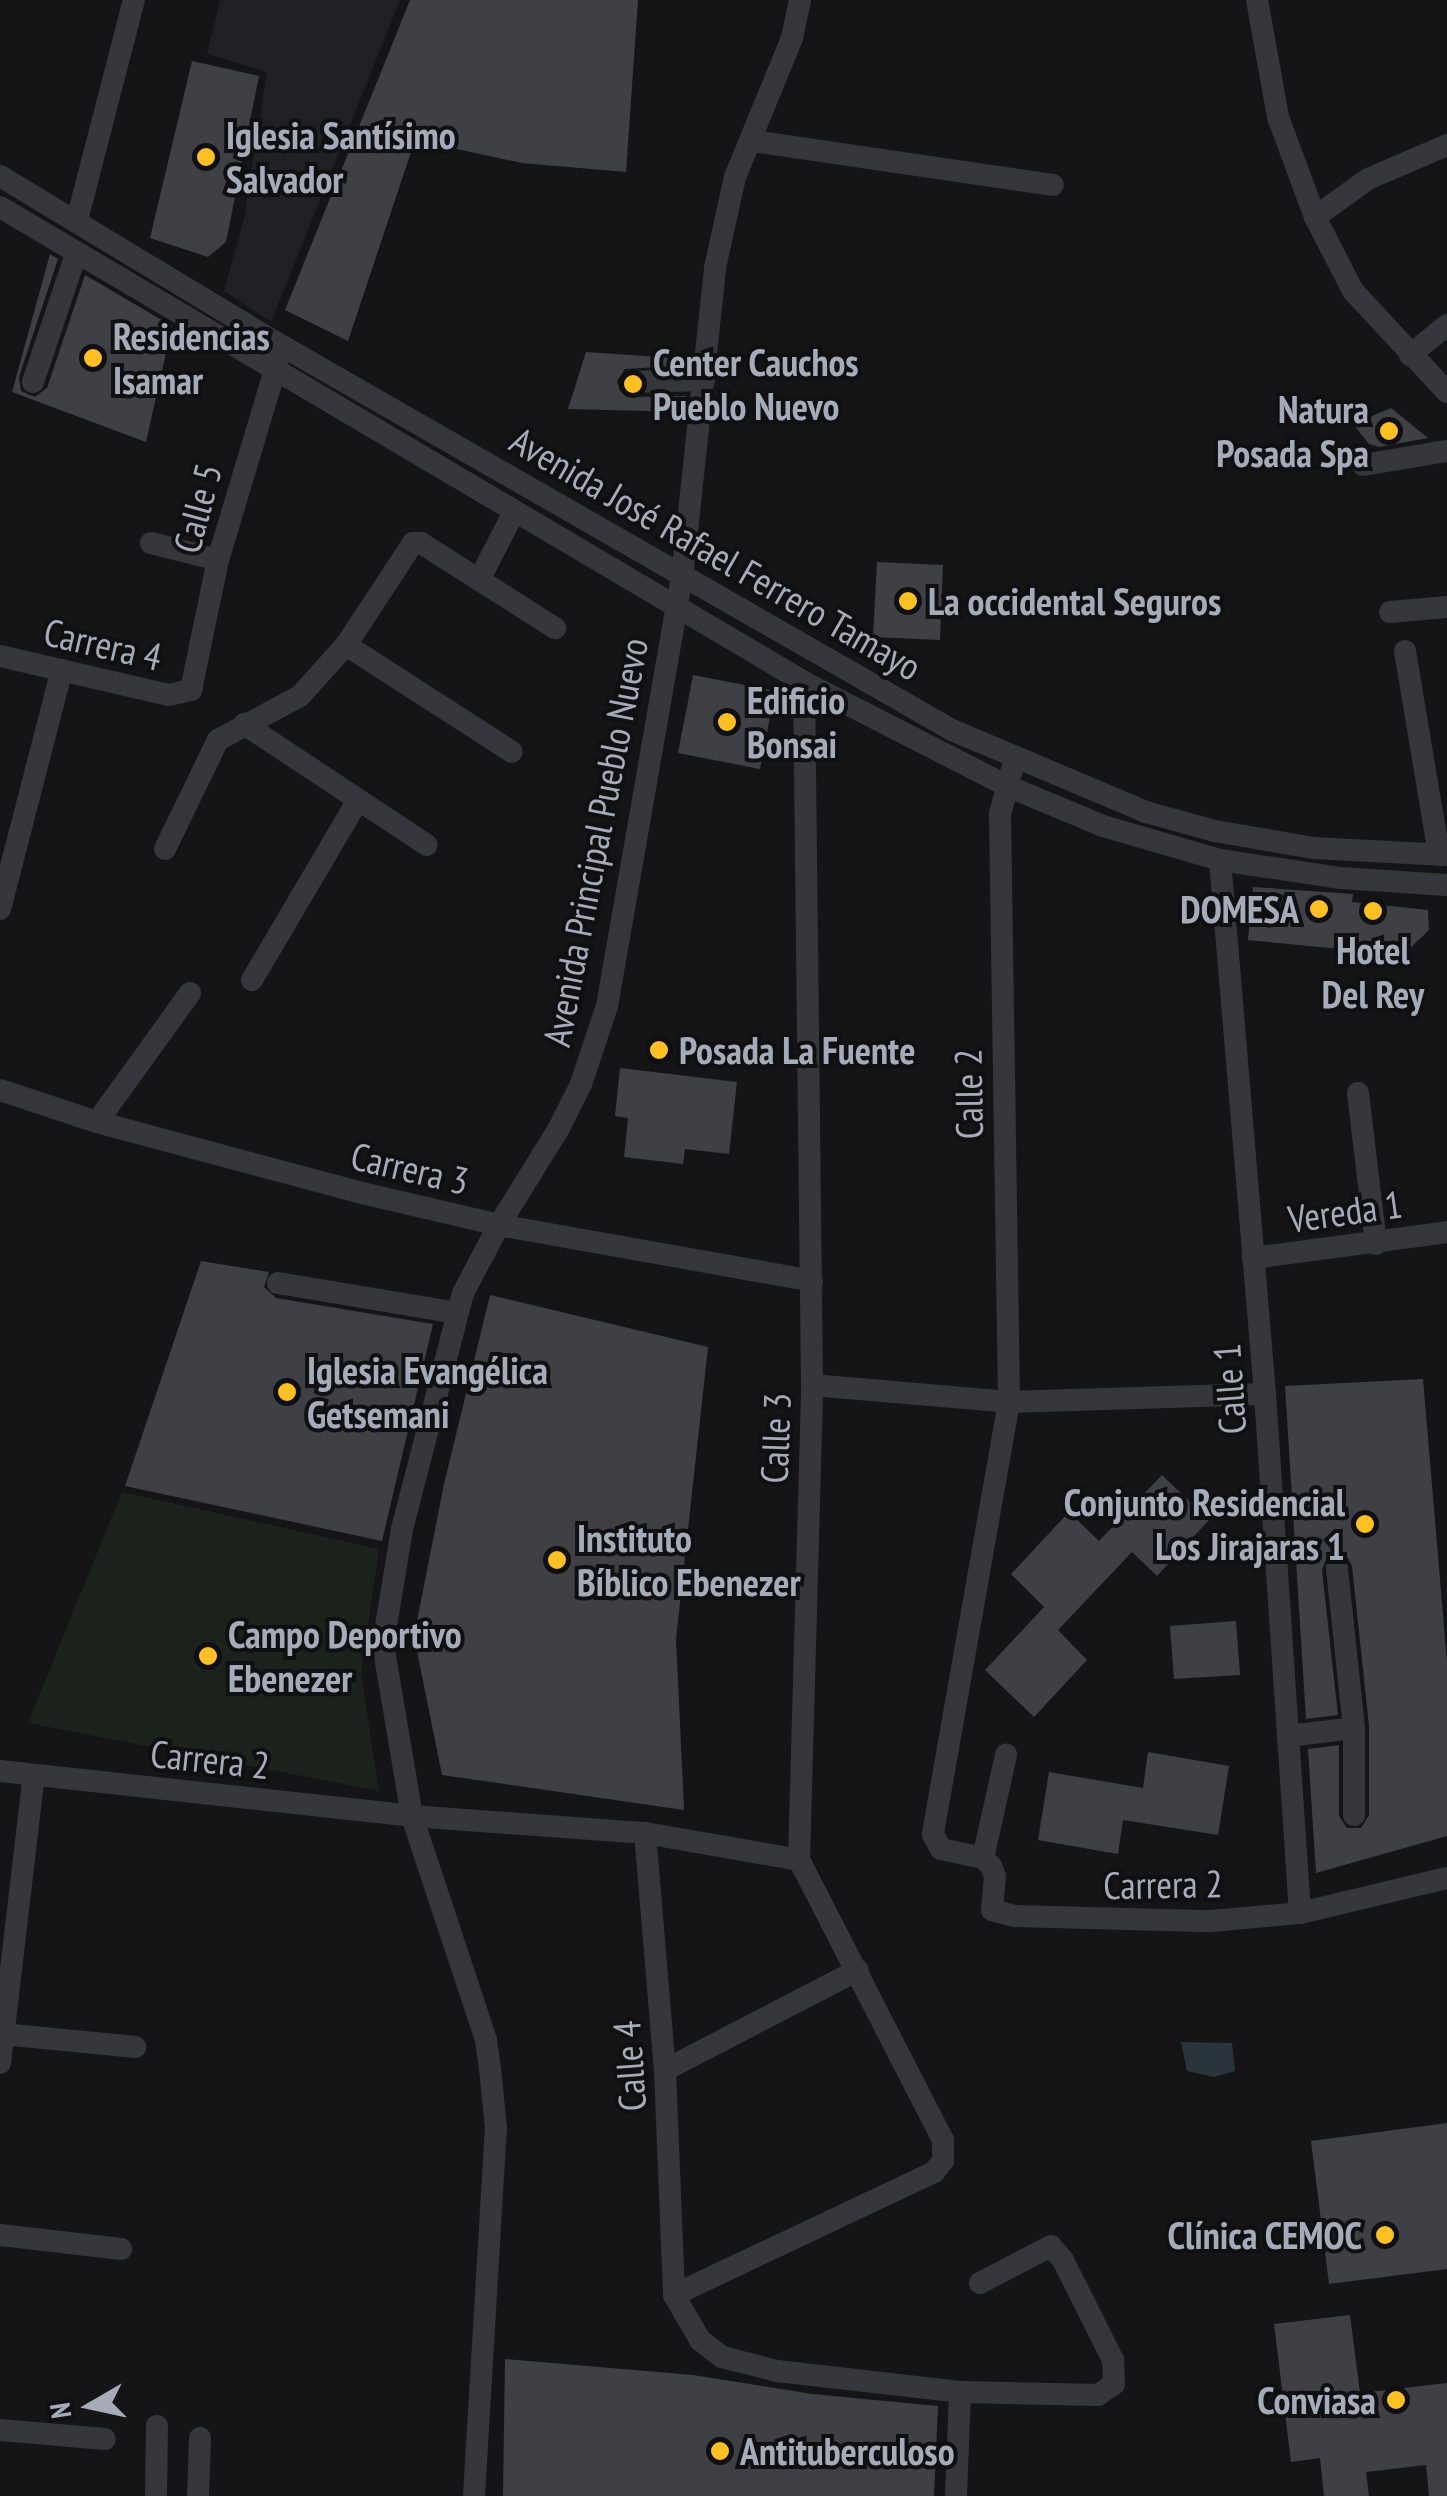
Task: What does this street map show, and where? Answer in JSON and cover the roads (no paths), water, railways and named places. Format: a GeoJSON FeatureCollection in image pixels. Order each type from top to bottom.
{"type":"FeatureCollection","features":[{"type":"Feature","properties":{"kind":"street"},"geometry":{"type":"LineString","coordinates":[[77,220],[134,0]]}},
{"type":"Feature","properties":{"kind":"street","name":"Avenida Principal Pueblo Nuevo"},"geometry":{"type":"LineString","coordinates":[[474,2496],[496,2128],[492,2089],[486,2040],[412,1816],[383,1644],[402,1529],[457,1313],[499,1225],[582,1084],[607,1006],[682,578],[714,268],[735,177],[792,38],[800,0]]}},
{"type":"Feature","properties":{"kind":"street"},"geometry":{"type":"LineString","coordinates":[[1256,0],[1278,117],[1315,217],[1354,292],[1447,392]]}},
{"type":"Feature","properties":{"kind":"street"},"geometry":{"type":"LineString","coordinates":[[752,141],[1053,185]]}},
{"type":"Feature","properties":{"kind":"street"},"geometry":{"type":"LineString","coordinates":[[1315,217],[1368,180],[1447,145]]}},
{"type":"Feature","properties":{"kind":"street","name":"Avenida José Rafael Ferrero Tamayo"},"geometry":{"type":"LineString","coordinates":[[0,176],[284,347],[952,730],[1146,812],[1215,831],[1313,848],[1443,855]]}},
{"type":"Feature","properties":{"kind":"street","name":"Avenida José Rafael Ferrero Tamayo"},"geometry":{"type":"LineString","coordinates":[[0,207],[804,682],[1004,785],[1103,826],[1220,860],[1341,878],[1446,886]]}},
{"type":"Feature","properties":{"kind":"street"},"geometry":{"type":"LineString","coordinates":[[32,382],[76,254]]}},
{"type":"Feature","properties":{"kind":"street"},"geometry":{"type":"LineString","coordinates":[[1410,355],[1447,325]]}},
{"type":"Feature","properties":{"kind":"street","name":"Calle 5"},"geometry":{"type":"LineString","coordinates":[[191,690],[218,560],[272,370],[284,347]]}},
{"type":"Feature","properties":{"kind":"street"},"geometry":{"type":"LineString","coordinates":[[632,382],[704,380]]}},
{"type":"Feature","properties":{"kind":"street"},"geometry":{"type":"LineString","coordinates":[[1363,465],[1447,451]]}},
{"type":"Feature","properties":{"kind":"street"},"geometry":{"type":"LineString","coordinates":[[479,580],[514,512]]}},
{"type":"Feature","properties":{"kind":"street"},"geometry":{"type":"LineString","coordinates":[[150,543],[218,560]]}},
{"type":"Feature","properties":{"kind":"street"},"geometry":{"type":"LineString","coordinates":[[165,848],[218,740],[244,724],[289,706],[346,646],[412,543],[421,543],[556,628]]}},
{"type":"Feature","properties":{"kind":"street"},"geometry":{"type":"LineString","coordinates":[[1390,612],[1447,607]]}},
{"type":"Feature","properties":{"kind":"street"},"geometry":{"type":"LineString","coordinates":[[346,646],[512,752]]}},
{"type":"Feature","properties":{"kind":"street"},"geometry":{"type":"LineString","coordinates":[[1405,651],[1443,855]]}},
{"type":"Feature","properties":{"kind":"street","name":"Carrera 4"},"geometry":{"type":"LineString","coordinates":[[0,656],[168,695],[191,690]]}},
{"type":"Feature","properties":{"kind":"street"},"geometry":{"type":"LineString","coordinates":[[0,909],[62,670]]}},
{"type":"Feature","properties":{"kind":"street","name":"Calle 3"},"geometry":{"type":"LineString","coordinates":[[798,1860],[812,1384],[804,682]]}},
{"type":"Feature","properties":{"kind":"street"},"geometry":{"type":"LineString","coordinates":[[244,724],[427,845]]}},
{"type":"Feature","properties":{"kind":"street","name":"Calle 2"},"geometry":{"type":"LineString","coordinates":[[983,1858],[941,1849],[933,1834],[1009,1402],[1000,886],[1004,785],[1015,758]]}},
{"type":"Feature","properties":{"kind":"street"},"geometry":{"type":"LineString","coordinates":[[252,980],[357,802]]}},
{"type":"Feature","properties":{"kind":"street","name":"Calle 1"},"geometry":{"type":"LineString","coordinates":[[1220,860],[1265,1394],[1300,1913]]}},
{"type":"Feature","properties":{"kind":"street"},"geometry":{"type":"LineString","coordinates":[[98,1122],[190,993]]}},
{"type":"Feature","properties":{"kind":"street","name":"Carrera 3"},"geometry":{"type":"LineString","coordinates":[[0,1090],[98,1122],[499,1225],[812,1281]]}},
{"type":"Feature","properties":{"kind":"street"},"geometry":{"type":"LineString","coordinates":[[1358,1093],[1376,1244]]}},
{"type":"Feature","properties":{"kind":"street","name":"Vereda 1"},"geometry":{"type":"LineString","coordinates":[[1253,1258],[1447,1232]]}},
{"type":"Feature","properties":{"kind":"street"},"geometry":{"type":"LineString","coordinates":[[278,1284],[457,1313]]}},
{"type":"Feature","properties":{"kind":"street"},"geometry":{"type":"LineString","coordinates":[[812,1384],[1009,1402],[1265,1394]]}},
{"type":"Feature","properties":{"kind":"street"},"geometry":{"type":"LineString","coordinates":[[1337,1568],[1354,1728],[1354,1815]]}},
{"type":"Feature","properties":{"kind":"street"},"geometry":{"type":"LineString","coordinates":[[1288,1736],[1354,1728]]}},
{"type":"Feature","properties":{"kind":"street"},"geometry":{"type":"LineString","coordinates":[[983,1858],[1006,1755]]}},
{"type":"Feature","properties":{"kind":"street","name":"Carrera 2"},"geometry":{"type":"LineString","coordinates":[[0,1771],[412,1816],[645,1833],[798,1860]]}},
{"type":"Feature","properties":{"kind":"street"},"geometry":{"type":"LineString","coordinates":[[0,2063],[34,1775]]}},
{"type":"Feature","properties":{"kind":"street","name":"Calle 4"},"geometry":{"type":"LineString","coordinates":[[645,1833],[665,2070],[674,2295]]}},
{"type":"Feature","properties":{"kind":"street","name":"Carrera 2"},"geometry":{"type":"LineString","coordinates":[[983,1858],[995,1876],[992,1910],[1015,1916],[1211,1921],[1300,1913],[1447,1878]]}},
{"type":"Feature","properties":{"kind":"street"},"geometry":{"type":"LineString","coordinates":[[798,1860],[943,2140],[943,2161],[934,2172],[674,2295],[700,2340],[722,2358],[777,2371],[960,2392],[1098,2395],[1114,2384],[1113,2360],[1063,2260],[1051,2246],[980,2283]]}},
{"type":"Feature","properties":{"kind":"street"},"geometry":{"type":"LineString","coordinates":[[665,2070],[858,1970]]}},
{"type":"Feature","properties":{"kind":"street"},"geometry":{"type":"LineString","coordinates":[[3,2034],[135,2047]]}},
{"type":"Feature","properties":{"kind":"street"},"geometry":{"type":"LineString","coordinates":[[0,2234],[121,2249]]}},
{"type":"Feature","properties":{"kind":"street"},"geometry":{"type":"LineString","coordinates":[[956,2496],[960,2392]]}},
{"type":"Feature","properties":{"kind":"street"},"geometry":{"type":"LineString","coordinates":[[156,2496],[157,2426]]}},
{"type":"Feature","properties":{"kind":"street"},"geometry":{"type":"LineString","coordinates":[[0,2430],[105,2439]]}},
{"type":"Feature","properties":{"kind":"street"},"geometry":{"type":"LineString","coordinates":[[198,2496],[200,2438]]}},
{"type":"Feature","properties":{"kind":"place","name":"Iglesia Santísimo Salvador"},"geometry":{"type":"Point","coordinates":[206,157]}},
{"type":"Feature","properties":{"kind":"place","name":"Residencias Isamar"},"geometry":{"type":"Point","coordinates":[93,358]}},
{"type":"Feature","properties":{"kind":"place","name":"Center Cauchos Pueblo Nuevo"},"geometry":{"type":"Point","coordinates":[633,384]}},
{"type":"Feature","properties":{"kind":"place","name":"Natura Posada Spa"},"geometry":{"type":"Point","coordinates":[1389,431]}},
{"type":"Feature","properties":{"kind":"place","name":"La occidental Seguros"},"geometry":{"type":"Point","coordinates":[908,601]}},
{"type":"Feature","properties":{"kind":"place","name":"Edificio Bonsai"},"geometry":{"type":"Point","coordinates":[727,722]}},
{"type":"Feature","properties":{"kind":"place","name":"DOMESA"},"geometry":{"type":"Point","coordinates":[1319,909]}},
{"type":"Feature","properties":{"kind":"place","name":"Hotel Del Rey"},"geometry":{"type":"Point","coordinates":[1373,911]}},
{"type":"Feature","properties":{"kind":"place","name":"Posada La Fuente"},"geometry":{"type":"Point","coordinates":[659,1050]}},
{"type":"Feature","properties":{"kind":"place","name":"Iglesia Evangélica Getsemani"},"geometry":{"type":"Point","coordinates":[287,1392]}},
{"type":"Feature","properties":{"kind":"place","name":"Conjunto Residencial Los Jirajaras 1"},"geometry":{"type":"Point","coordinates":[1365,1524]}},
{"type":"Feature","properties":{"kind":"place","name":"Instituto Bíblico Ebenezer"},"geometry":{"type":"Point","coordinates":[557,1560]}},
{"type":"Feature","properties":{"kind":"place","name":"Campo Deportivo Ebenezer"},"geometry":{"type":"Point","coordinates":[208,1656]}},
{"type":"Feature","properties":{"kind":"place","name":"Clínica CEMOC"},"geometry":{"type":"Point","coordinates":[1385,2235]}},
{"type":"Feature","properties":{"kind":"place","name":"Conviasa"},"geometry":{"type":"Point","coordinates":[1396,2400]}},
{"type":"Feature","properties":{"kind":"place","name":"Antituberculoso"},"geometry":{"type":"Point","coordinates":[720,2451]}}]}
